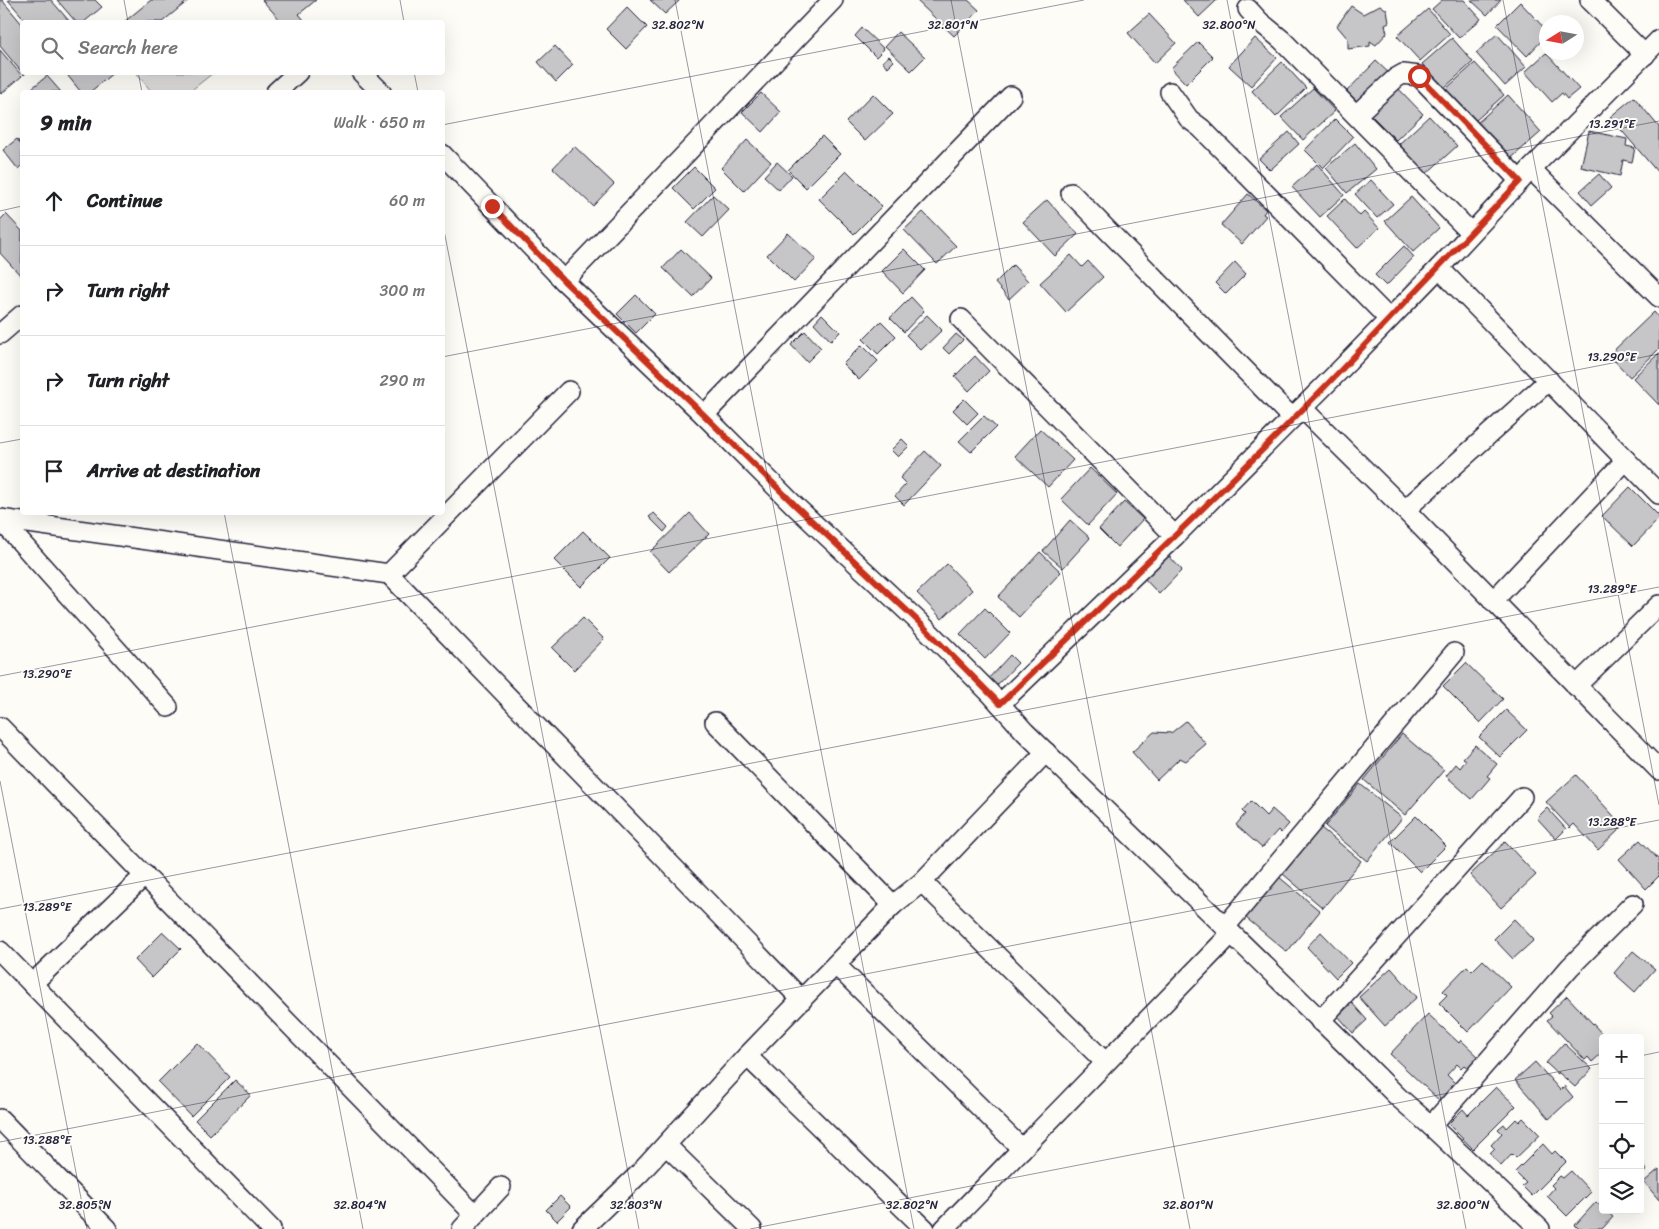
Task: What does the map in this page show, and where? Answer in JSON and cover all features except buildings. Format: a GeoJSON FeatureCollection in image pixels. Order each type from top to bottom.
{"type":"FeatureCollection","features":[{"type":"Feature","properties":{"kind":"street"},"geometry":{"type":"LineString","coordinates":[[564,281],[833,0]]}},
{"type":"Feature","properties":{"kind":"street"},"geometry":{"type":"LineString","coordinates":[[1590,0],[1645,55]]}},
{"type":"Feature","properties":{"kind":"street"},"geometry":{"type":"LineString","coordinates":[[1248,9],[1258,21],[1282,40],[1471,233]]}},
{"type":"Feature","properties":{"kind":"street"},"geometry":{"type":"LineString","coordinates":[[1000,704],[1175,536],[1439,268],[1525,175],[1659,40]]}},
{"type":"Feature","properties":{"kind":"street"},"geometry":{"type":"LineString","coordinates":[[1356,115],[1396,78],[1404,74],[1419,76],[1659,297]]}},
{"type":"Feature","properties":{"kind":"street"},"geometry":{"type":"LineString","coordinates":[[278,90],[295,75]]}},
{"type":"Feature","properties":{"kind":"street"},"geometry":{"type":"LineString","coordinates":[[364,75],[379,90]]}},
{"type":"Feature","properties":{"kind":"street"},"geometry":{"type":"LineString","coordinates":[[1170,92],[1190,119],[1389,319]]}},
{"type":"Feature","properties":{"kind":"street"},"geometry":{"type":"LineString","coordinates":[[704,415],[1011,96]]}},
{"type":"Feature","properties":{"kind":"street"},"geometry":{"type":"LineString","coordinates":[[445,157],[564,281],[796,506],[919,622],[1025,732],[1398,1097],[1540,1229]]}},
{"type":"Feature","properties":{"kind":"street"},"geometry":{"type":"LineString","coordinates":[[1071,193],[1297,413],[1405,510],[1659,770]]}},
{"type":"Feature","properties":{"kind":"street"},"geometry":{"type":"LineString","coordinates":[[1439,268],[1659,494]]}},
{"type":"Feature","properties":{"kind":"street"},"geometry":{"type":"LineString","coordinates":[[0,334],[20,317]]}},
{"type":"Feature","properties":{"kind":"street"},"geometry":{"type":"LineString","coordinates":[[961,319],[1175,536]]}},
{"type":"Feature","properties":{"kind":"street"},"geometry":{"type":"LineString","coordinates":[[1405,510],[1549,380]]}},
{"type":"Feature","properties":{"kind":"street"},"geometry":{"type":"LineString","coordinates":[[390,574],[569,391]]}},
{"type":"Feature","properties":{"kind":"street"},"geometry":{"type":"LineString","coordinates":[[1493,601],[1626,460]]}},
{"type":"Feature","properties":{"kind":"street"},"geometry":{"type":"LineString","coordinates":[[0,519],[390,574],[802,1000]]}},
{"type":"Feature","properties":{"kind":"street"},"geometry":{"type":"LineString","coordinates":[[0,519],[168,707]]}},
{"type":"Feature","properties":{"kind":"street"},"geometry":{"type":"LineString","coordinates":[[1576,686],[1659,605]]}},
{"type":"Feature","properties":{"kind":"street"},"geometry":{"type":"LineString","coordinates":[[944,1229],[1105,1062],[1228,930],[1454,653]]}},
{"type":"Feature","properties":{"kind":"street"},"geometry":{"type":"LineString","coordinates":[[715,722],[894,905]]}},
{"type":"Feature","properties":{"kind":"street"},"geometry":{"type":"LineString","coordinates":[[0,726],[475,1215]]}},
{"type":"Feature","properties":{"kind":"street"},"geometry":{"type":"LineString","coordinates":[[582,1229],[639,1174],[747,1056],[894,905],[922,882],[1046,752]]}},
{"type":"Feature","properties":{"kind":"street"},"geometry":{"type":"LineString","coordinates":[[1320,1021],[1522,797]]}},
{"type":"Feature","properties":{"kind":"street"},"geometry":{"type":"LineString","coordinates":[[32,984],[145,875]]}},
{"type":"Feature","properties":{"kind":"street"},"geometry":{"type":"LineString","coordinates":[[922,882],[1105,1062]]}},
{"type":"Feature","properties":{"kind":"street"},"geometry":{"type":"LineString","coordinates":[[1431,1126],[1570,967],[1633,904]]}},
{"type":"Feature","properties":{"kind":"street"},"geometry":{"type":"LineString","coordinates":[[0,951],[271,1229]]}},
{"type":"Feature","properties":{"kind":"street"},"geometry":{"type":"LineString","coordinates":[[836,965],[1022,1149]]}},
{"type":"Feature","properties":{"kind":"street"},"geometry":{"type":"LineString","coordinates":[[747,1056],[925,1229]]}},
{"type":"Feature","properties":{"kind":"street"},"geometry":{"type":"LineString","coordinates":[[0,1119],[107,1229]]}},
{"type":"Feature","properties":{"kind":"street"},"geometry":{"type":"LineString","coordinates":[[666,1145],[752,1229]]}},
{"type":"Feature","properties":{"kind":"street"},"geometry":{"type":"LineString","coordinates":[[462,1229],[501,1187]]}},
{"type":"Feature","properties":{"kind":"shaded area"},"geometry":{"type":"Polygon","coordinates":[[[138,75],[210,75],[192,90],[150,90],[138,75]]]}},
{"type":"Feature","properties":{"kind":"route"},"geometry":{"type":"LineString","coordinates":[[492,206],[564,281],[796,506],[919,622],[1000,704],[1175,536],[1342,368],[1520,181],[1419,76]]}}]}
